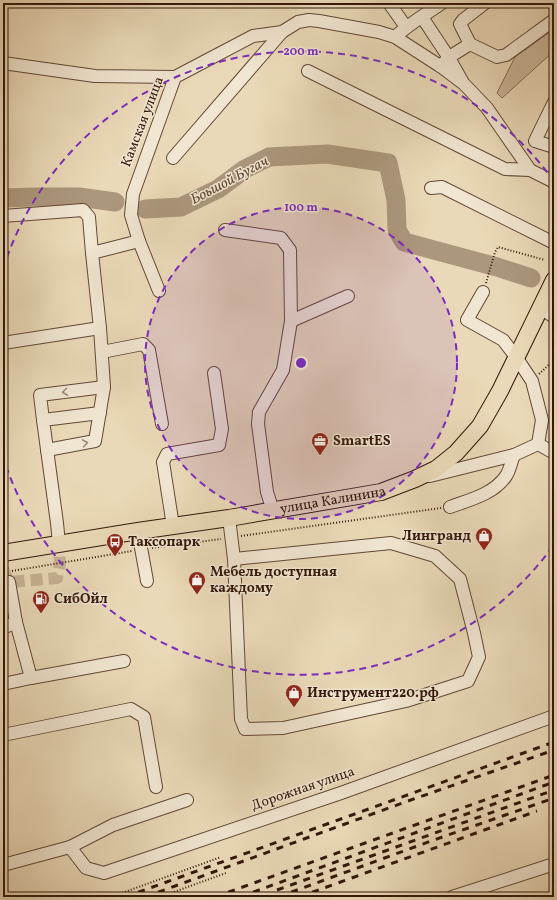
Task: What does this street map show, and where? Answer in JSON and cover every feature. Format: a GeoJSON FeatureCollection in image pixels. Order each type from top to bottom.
{"type":"FeatureCollection","features":[{"type":"Feature","properties":{"kind":"main road","name":"улица Калинина"},"geometry":{"type":"LineString","coordinates":[[3,552],[138,530],[229,518],[381,492],[436,469],[456,453],[480,426],[500,391],[554,280]]}},
{"type":"Feature","properties":{"kind":"street"},"geometry":{"type":"LineString","coordinates":[[389,3],[406,27]]}},
{"type":"Feature","properties":{"kind":"street"},"geometry":{"type":"LineString","coordinates":[[395,37],[406,27],[442,3]]}},
{"type":"Feature","properties":{"kind":"street"},"geometry":{"type":"LineString","coordinates":[[485,3],[460,24],[470,44],[497,57],[506,55],[554,20]]}},
{"type":"Feature","properties":{"kind":"street"},"geometry":{"type":"LineString","coordinates":[[422,17],[464,84]]}},
{"type":"Feature","properties":{"kind":"street","name":"Камская улица"},"geometry":{"type":"LineString","coordinates":[[159,291],[139,241],[131,215],[133,194],[175,77],[253,36],[282,32],[298,22],[314,20],[379,32],[395,37],[440,66],[464,84],[487,108],[530,170]]}},
{"type":"Feature","properties":{"kind":"street"},"geometry":{"type":"LineString","coordinates":[[173,158],[282,32]]}},
{"type":"Feature","properties":{"kind":"street"},"geometry":{"type":"LineString","coordinates":[[440,66],[470,44]]}},
{"type":"Feature","properties":{"kind":"street"},"geometry":{"type":"LineString","coordinates":[[3,63],[95,76],[175,77]]}},
{"type":"Feature","properties":{"kind":"street"},"geometry":{"type":"LineString","coordinates":[[308,71],[505,169],[530,170],[554,182]]}},
{"type":"Feature","properties":{"kind":"street"},"geometry":{"type":"LineString","coordinates":[[523,158],[535,141],[554,102]]}},
{"type":"Feature","properties":{"kind":"street"},"geometry":{"type":"LineString","coordinates":[[535,141],[554,147]]}},
{"type":"Feature","properties":{"kind":"street"},"geometry":{"type":"LineString","coordinates":[[431,188],[442,188],[554,243]]}},
{"type":"Feature","properties":{"kind":"street"},"geometry":{"type":"LineString","coordinates":[[3,216],[82,210],[89,217],[100,328],[104,387],[95,441],[47,450]]}},
{"type":"Feature","properties":{"kind":"street"},"geometry":{"type":"LineString","coordinates":[[225,230],[281,238],[290,250],[291,321],[283,370],[259,412],[258,418],[267,492],[272,511]]}},
{"type":"Feature","properties":{"kind":"street"},"geometry":{"type":"LineString","coordinates":[[92,253],[139,241]]}},
{"type":"Feature","properties":{"kind":"street"},"geometry":{"type":"LineString","coordinates":[[485,288],[467,320],[504,340],[532,381],[542,420],[538,444]]}},
{"type":"Feature","properties":{"kind":"street"},"geometry":{"type":"LineString","coordinates":[[291,321],[348,296]]}},
{"type":"Feature","properties":{"kind":"street"},"geometry":{"type":"LineString","coordinates":[[540,308],[554,317]]}},
{"type":"Feature","properties":{"kind":"street"},"geometry":{"type":"LineString","coordinates":[[3,343],[100,328]]}},
{"type":"Feature","properties":{"kind":"street"},"geometry":{"type":"LineString","coordinates":[[102,352],[143,344],[149,350],[162,424]]}},
{"type":"Feature","properties":{"kind":"street"},"geometry":{"type":"LineString","coordinates":[[173,526],[163,462],[167,454],[219,445],[222,429],[214,373]]}},
{"type":"Feature","properties":{"kind":"street"},"geometry":{"type":"LineString","coordinates":[[59,544],[40,395],[104,387]]}},
{"type":"Feature","properties":{"kind":"street"},"geometry":{"type":"LineString","coordinates":[[43,420],[100,413]]}},
{"type":"Feature","properties":{"kind":"street"},"geometry":{"type":"LineString","coordinates":[[538,444],[554,453]]}},
{"type":"Feature","properties":{"kind":"street"},"geometry":{"type":"LineString","coordinates":[[415,479],[514,455],[538,444]]}},
{"type":"Feature","properties":{"kind":"street"},"geometry":{"type":"LineString","coordinates":[[450,507],[480,496],[496,486],[506,476],[514,455]]}},
{"type":"Feature","properties":{"kind":"street"},"geometry":{"type":"LineString","coordinates":[[229,518],[234,560],[241,719],[245,729],[283,728],[406,701],[468,681],[480,657],[460,578],[435,556],[391,543],[234,560]]}},
{"type":"Feature","properties":{"kind":"street"},"geometry":{"type":"LineString","coordinates":[[138,530],[147,581]]}},
{"type":"Feature","properties":{"kind":"street"},"geometry":{"type":"LineString","coordinates":[[7,578],[16,622],[31,678]]}},
{"type":"Feature","properties":{"kind":"street"},"geometry":{"type":"LineString","coordinates":[[3,628],[16,622]]}},
{"type":"Feature","properties":{"kind":"street"},"geometry":{"type":"LineString","coordinates":[[3,684],[124,661]]}},
{"type":"Feature","properties":{"kind":"street"},"geometry":{"type":"LineString","coordinates":[[3,735],[131,709],[144,717],[156,787]]}},
{"type":"Feature","properties":{"kind":"street","name":"Дорожная улица"},"geometry":{"type":"LineString","coordinates":[[70,847],[86,868],[104,873],[341,793],[554,716]]}},
{"type":"Feature","properties":{"kind":"street"},"geometry":{"type":"LineString","coordinates":[[3,865],[70,847],[113,825],[188,800]]}},
{"type":"Feature","properties":{"kind":"street"},"geometry":{"type":"LineString","coordinates":[[452,897],[554,864]]}},
{"type":"Feature","properties":{"kind":"path"},"geometry":{"type":"LineString","coordinates":[[485,288],[494,252],[498,247],[545,260]]}},
{"type":"Feature","properties":{"kind":"path"},"geometry":{"type":"LineString","coordinates":[[532,381],[554,360]]}},
{"type":"Feature","properties":{"kind":"path"},"geometry":{"type":"LineString","coordinates":[[232,537],[450,507]]}},
{"type":"Feature","properties":{"kind":"path"},"geometry":{"type":"LineString","coordinates":[[7,578],[60,563]]}},
{"type":"Feature","properties":{"kind":"path"},"geometry":{"type":"LineString","coordinates":[[111,897],[221,857]]}},
{"type":"Feature","properties":{"kind":"path"},"geometry":{"type":"LineString","coordinates":[[160,897],[226,873]]}},
{"type":"Feature","properties":{"kind":"shaded area"},"geometry":{"type":"Polygon","coordinates":[[[554,29],[554,51],[502,98],[497,93],[515,57],[554,29]]]}},
{"type":"Feature","properties":{"kind":"waterway","name":"Боьшой Бугач"},"geometry":{"type":"LineString","coordinates":[[145,209],[181,207],[218,189],[245,169],[269,157],[327,154],[388,163],[396,200],[397,230],[404,242],[497,267],[531,278]]}},
{"type":"Feature","properties":{"kind":"waterway"},"geometry":{"type":"LineString","coordinates":[[3,198],[79,197],[115,202]]}},
{"type":"Feature","properties":{"kind":"tunnel"},"geometry":{"type":"LineString","coordinates":[[3,569],[9,582],[57,578],[60,563],[59,544]]}},
{"type":"Feature","properties":{"kind":"railway"},"geometry":{"type":"LineString","coordinates":[[125,897],[554,742]]}},
{"type":"Feature","properties":{"kind":"railway"},"geometry":{"type":"LineString","coordinates":[[145,897],[408,801],[554,750]]}},
{"type":"Feature","properties":{"kind":"railway"},"geometry":{"type":"LineString","coordinates":[[215,897],[554,775]]}},
{"type":"Feature","properties":{"kind":"railway"},"geometry":{"type":"LineString","coordinates":[[240,897],[554,782]]}},
{"type":"Feature","properties":{"kind":"railway"},"geometry":{"type":"LineString","coordinates":[[277,890],[554,790]]}},
{"type":"Feature","properties":{"kind":"railway"},"geometry":{"type":"LineString","coordinates":[[278,897],[554,798]]}},
{"type":"Feature","properties":{"kind":"railway"},"geometry":{"type":"LineString","coordinates":[[299,897],[537,811]]}},
{"type":"Feature","properties":{"kind":"place","name":"SmartES"},"geometry":{"type":"Point","coordinates":[320,456]}},
{"type":"Feature","properties":{"kind":"place","name":"Лингранд"},"geometry":{"type":"Point","coordinates":[484,551]}},
{"type":"Feature","properties":{"kind":"place","name":"Таксопарк"},"geometry":{"type":"Point","coordinates":[115,557]}},
{"type":"Feature","properties":{"kind":"place","name":"Мебель доступная каждому"},"geometry":{"type":"Point","coordinates":[197,595]}},
{"type":"Feature","properties":{"kind":"place","name":"СибОйл"},"geometry":{"type":"Point","coordinates":[41,614]}},
{"type":"Feature","properties":{"kind":"place","name":"Инструмент220.рф"},"geometry":{"type":"Point","coordinates":[294,708]}}]}
